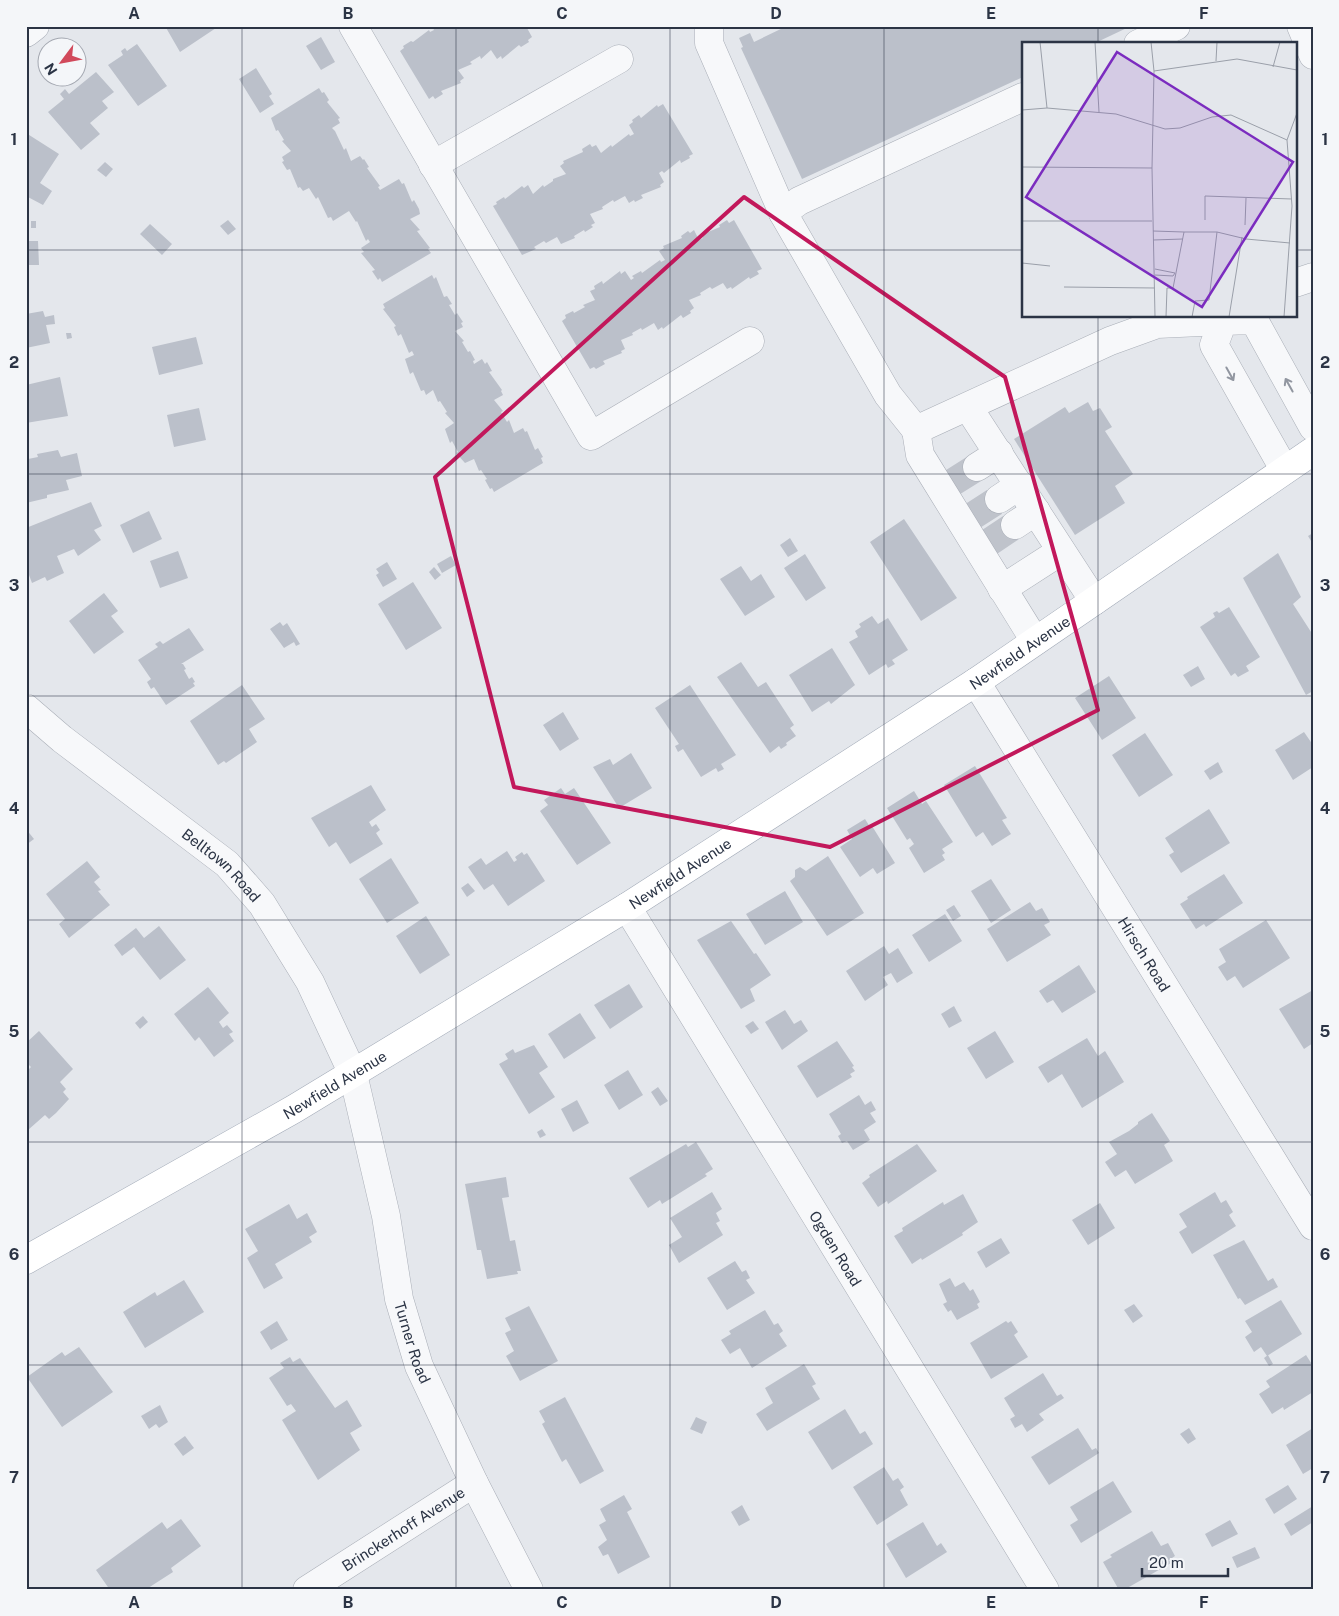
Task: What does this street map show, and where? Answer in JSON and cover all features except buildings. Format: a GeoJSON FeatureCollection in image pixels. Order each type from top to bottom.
{"type":"FeatureCollection","features":[{"type":"Feature","properties":{"kind":"main road","name":"Newfield Avenue"},"geometry":{"type":"LineString","coordinates":[[26,1260],[353,1074],[627,907],[976,682],[1284,469],[1313,451]]}},
{"type":"Feature","properties":{"kind":"street"},"geometry":{"type":"LineString","coordinates":[[26,33],[35,26]]}},
{"type":"Feature","properties":{"kind":"street"},"geometry":{"type":"LineString","coordinates":[[353,26],[591,436],[750,340]]}},
{"type":"Feature","properties":{"kind":"street"},"geometry":{"type":"LineString","coordinates":[[1142,42],[1176,26]]}},
{"type":"Feature","properties":{"kind":"street"},"geometry":{"type":"LineString","coordinates":[[1301,26],[1313,55]]}},
{"type":"Feature","properties":{"kind":"street"},"geometry":{"type":"LineString","coordinates":[[710,27],[709,43],[783,213],[888,395],[916,430],[920,456],[946,487],[967,519],[983,546],[1002,589],[1035,641]]}},
{"type":"Feature","properties":{"kind":"street"},"geometry":{"type":"LineString","coordinates":[[433,165],[619,58]]}},
{"type":"Feature","properties":{"kind":"street"},"geometry":{"type":"LineString","coordinates":[[783,213],[799,201],[1022,97]]}},
{"type":"Feature","properties":{"kind":"street"},"geometry":{"type":"LineString","coordinates":[[1296,284],[1313,277]]}},
{"type":"Feature","properties":{"kind":"street"},"geometry":{"type":"LineString","coordinates":[[916,430],[1110,341],[1157,324],[1227,319],[1254,320],[1313,427]]}},
{"type":"Feature","properties":{"kind":"street"},"geometry":{"type":"LineString","coordinates":[[1227,319],[1214,345],[1284,469]]}},
{"type":"Feature","properties":{"kind":"street"},"geometry":{"type":"LineString","coordinates":[[968,407],[988,460],[1025,518],[1061,551],[1094,601]]}},
{"type":"Feature","properties":{"kind":"street"},"geometry":{"type":"LineString","coordinates":[[1002,589],[1061,551]]}},
{"type":"Feature","properties":{"kind":"street","name":"Hirsch Road"},"geometry":{"type":"LineString","coordinates":[[976,682],[1313,1226]]}},
{"type":"Feature","properties":{"kind":"street","name":"Belltown Road"},"geometry":{"type":"LineString","coordinates":[[26,708],[62,739],[203,844],[246,884],[262,904],[310,982],[353,1074]]}},
{"type":"Feature","properties":{"kind":"street","name":"Ogden Road"},"geometry":{"type":"LineString","coordinates":[[627,907],[1045,1590]]}},
{"type":"Feature","properties":{"kind":"street","name":"Turner Road"},"geometry":{"type":"LineString","coordinates":[[353,1074],[386,1216],[399,1299],[416,1356],[474,1483],[529,1590]]}},
{"type":"Feature","properties":{"kind":"street","name":"Brinckerhoff Avenue"},"geometry":{"type":"LineString","coordinates":[[307,1590],[474,1483]]}},
{"type":"Feature","properties":{"kind":"highlighted area"},"geometry":{"type":"Polygon","coordinates":[[[744,197],[1005,377],[1098,710],[830,847],[514,787],[435,477],[744,197]]]}},
{"type":"Feature","properties":{"kind":"tunnel"},"geometry":{"type":"LineString","coordinates":[[950,484],[977,467]]}},
{"type":"Feature","properties":{"kind":"tunnel"},"geometry":{"type":"LineString","coordinates":[[971,517],[999,499]]}},
{"type":"Feature","properties":{"kind":"tunnel"},"geometry":{"type":"LineString","coordinates":[[988,543],[1015,525]]}}]}
